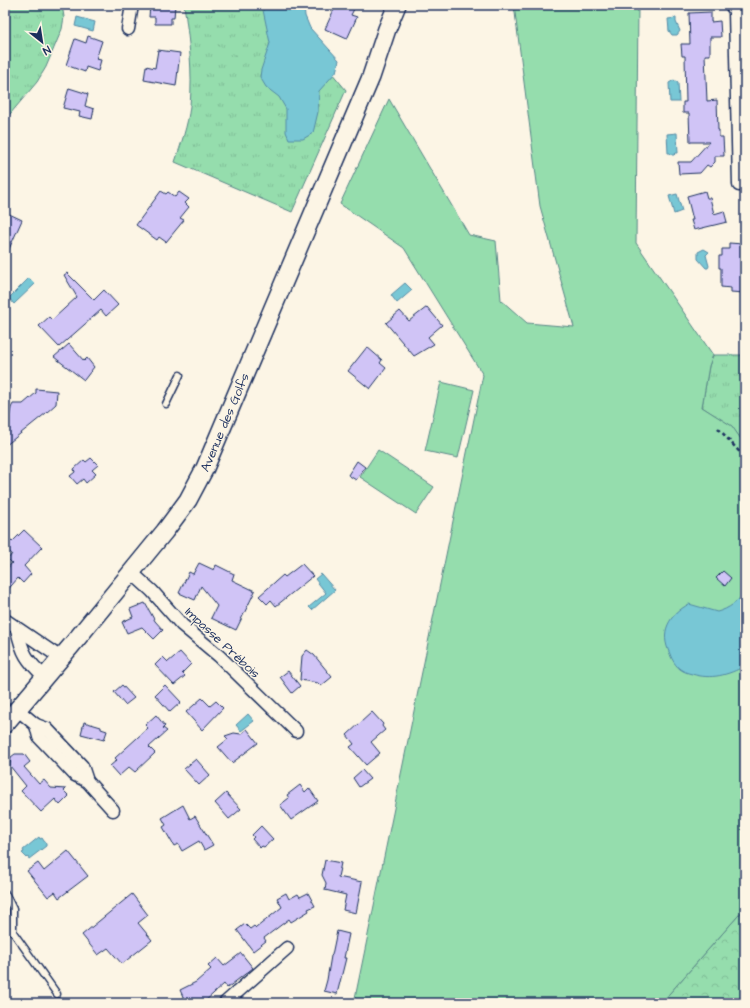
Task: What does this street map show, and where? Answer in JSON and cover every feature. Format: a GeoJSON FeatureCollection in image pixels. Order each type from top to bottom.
{"type":"FeatureCollection","features":[{"type":"Feature","properties":{"kind":"main road","name":"Avenue des Golfs"},"geometry":{"type":"LineString","coordinates":[[5,724],[61,658],[188,500],[205,468],[371,77],[387,29],[398,5]]}},
{"type":"Feature","properties":{"kind":"main road","name":"Avenue des Golfs"},"geometry":{"type":"LineString","coordinates":[[371,77],[395,34],[408,5]]}},
{"type":"Feature","properties":{"kind":"street"},"geometry":{"type":"LineString","coordinates":[[128,28],[132,5]]}},
{"type":"Feature","properties":{"kind":"street"},"geometry":{"type":"LineString","coordinates":[[731,5],[735,10],[739,184]]}},
{"type":"Feature","properties":{"kind":"street","name":"Impasse Prébois"},"geometry":{"type":"LineString","coordinates":[[131,572],[152,591],[182,625],[219,656],[296,731]]}},
{"type":"Feature","properties":{"kind":"street"},"geometry":{"type":"LineString","coordinates":[[5,620],[61,658]]}},
{"type":"Feature","properties":{"kind":"street"},"geometry":{"type":"LineString","coordinates":[[17,629],[21,646],[31,665],[45,677]]}},
{"type":"Feature","properties":{"kind":"street"},"geometry":{"type":"LineString","coordinates":[[18,710],[36,725],[39,737],[75,775],[87,781],[113,810]]}},
{"type":"Feature","properties":{"kind":"street"},"geometry":{"type":"LineString","coordinates":[[225,1003],[286,948]]}},
{"type":"Feature","properties":{"kind":"lane"},"geometry":{"type":"LineString","coordinates":[[166,404],[180,375]]}},
{"type":"Feature","properties":{"kind":"lane"},"geometry":{"type":"LineString","coordinates":[[5,893],[13,909],[14,932],[57,994]]}},
{"type":"Feature","properties":{"kind":"path"},"geometry":{"type":"LineString","coordinates":[[718,428],[745,458]]}},
{"type":"Feature","properties":{"kind":"green space"},"geometry":{"type":"Polygon","coordinates":[[[5,5],[62,5],[64,17],[62,29],[46,67],[37,82],[5,120],[5,5]]]}},
{"type":"Feature","properties":{"kind":"green space"},"geometry":{"type":"Polygon","coordinates":[[[184,5],[300,5],[307,43],[346,90],[292,212],[175,162],[188,120],[191,93],[190,56],[184,5]]]}},
{"type":"Feature","properties":{"kind":"green space"},"geometry":{"type":"Polygon","coordinates":[[[514,5],[638,5],[636,243],[713,355],[709,366],[702,407],[732,426],[745,445],[745,908],[661,1003],[354,1003],[483,375],[404,248],[340,204],[389,99],[469,235],[496,241],[501,300],[527,323],[574,327],[540,206],[514,5]]]}},
{"type":"Feature","properties":{"kind":"green space"},"geometry":{"type":"Polygon","coordinates":[[[713,355],[745,355],[745,445],[731,426],[702,407],[709,366],[713,355]]]}},
{"type":"Feature","properties":{"kind":"green space"},"geometry":{"type":"Polygon","coordinates":[[[441,382],[474,390],[458,458],[425,451],[441,382]]]}},
{"type":"Feature","properties":{"kind":"green space"},"geometry":{"type":"Polygon","coordinates":[[[378,450],[434,487],[416,514],[360,477],[378,450]]]}},
{"type":"Feature","properties":{"kind":"green space"},"geometry":{"type":"Polygon","coordinates":[[[745,908],[745,1003],[661,1003],[745,908]]]}},
{"type":"Feature","properties":{"kind":"water"},"geometry":{"type":"Polygon","coordinates":[[[265,5],[304,5],[305,16],[310,28],[339,60],[336,72],[319,91],[318,112],[313,133],[303,139],[289,139],[286,132],[286,109],[279,97],[266,87],[260,77],[270,43],[263,10],[265,5]]]}},
{"type":"Feature","properties":{"kind":"water"},"geometry":{"type":"Polygon","coordinates":[[[77,17],[95,22],[93,31],[75,26],[77,17]]]}},
{"type":"Feature","properties":{"kind":"water"},"geometry":{"type":"Polygon","coordinates":[[[676,18],[680,31],[677,35],[672,35],[669,31],[668,19],[676,18]]]}},
{"type":"Feature","properties":{"kind":"water"},"geometry":{"type":"Polygon","coordinates":[[[674,80],[678,83],[679,102],[670,102],[669,83],[674,80]]]}},
{"type":"Feature","properties":{"kind":"water"},"geometry":{"type":"Polygon","coordinates":[[[677,133],[678,153],[672,155],[668,153],[667,134],[677,133]]]}},
{"type":"Feature","properties":{"kind":"water"},"geometry":{"type":"Polygon","coordinates":[[[677,194],[682,211],[674,214],[669,196],[677,194]]]}},
{"type":"Feature","properties":{"kind":"water"},"geometry":{"type":"Polygon","coordinates":[[[704,249],[709,252],[706,255],[709,266],[708,268],[706,268],[698,259],[698,252],[704,249]]]}},
{"type":"Feature","properties":{"kind":"water"},"geometry":{"type":"Polygon","coordinates":[[[29,278],[35,284],[14,304],[9,298],[29,278]]]}},
{"type":"Feature","properties":{"kind":"water"},"geometry":{"type":"Polygon","coordinates":[[[405,283],[412,290],[397,303],[391,295],[405,283]]]}},
{"type":"Feature","properties":{"kind":"water"},"geometry":{"type":"Polygon","coordinates":[[[321,574],[335,590],[312,610],[309,607],[326,593],[315,579],[321,574]]]}},
{"type":"Feature","properties":{"kind":"water"},"geometry":{"type":"Polygon","coordinates":[[[745,591],[745,666],[719,676],[706,677],[690,674],[679,668],[674,663],[667,646],[666,638],[668,625],[676,613],[689,604],[717,612],[721,611],[733,604],[745,591]]]}},
{"type":"Feature","properties":{"kind":"water"},"geometry":{"type":"Polygon","coordinates":[[[248,714],[254,721],[241,731],[236,725],[248,714]]]}},
{"type":"Feature","properties":{"kind":"water"},"geometry":{"type":"Polygon","coordinates":[[[39,837],[40,839],[42,838],[46,846],[29,859],[28,857],[27,858],[22,853],[24,852],[23,850],[39,837]]]}},
{"type":"Feature","properties":{"kind":"building"},"geometry":{"type":"Polygon","coordinates":[[[150,5],[175,5],[174,18],[171,18],[171,24],[155,24],[155,17],[149,17],[150,5]]]}},
{"type":"Feature","properties":{"kind":"building"},"geometry":{"type":"Polygon","coordinates":[[[336,5],[356,5],[351,15],[357,17],[347,39],[325,29],[336,5]]]}},
{"type":"Feature","properties":{"kind":"building"},"geometry":{"type":"Polygon","coordinates":[[[711,12],[711,22],[720,21],[721,37],[710,37],[710,55],[705,55],[707,101],[717,100],[718,130],[719,137],[723,137],[724,156],[715,156],[715,162],[710,167],[707,165],[700,173],[679,174],[678,162],[691,162],[709,142],[690,142],[689,113],[683,113],[683,102],[686,102],[685,56],[682,56],[681,44],[690,44],[689,13],[711,12]]]}},
{"type":"Feature","properties":{"kind":"building"},"geometry":{"type":"Polygon","coordinates":[[[88,36],[102,41],[96,59],[101,60],[98,71],[86,67],[85,72],[66,65],[75,39],[86,43],[88,36]]]}},
{"type":"Feature","properties":{"kind":"building"},"geometry":{"type":"Polygon","coordinates":[[[158,50],[180,53],[176,86],[144,80],[146,66],[155,68],[158,50]]]}},
{"type":"Feature","properties":{"kind":"building"},"geometry":{"type":"Polygon","coordinates":[[[69,88],[88,94],[85,106],[94,109],[92,119],[79,116],[80,112],[63,108],[69,88]]]}},
{"type":"Feature","properties":{"kind":"building"},"geometry":{"type":"Polygon","coordinates":[[[161,191],[166,194],[168,192],[175,197],[179,192],[189,199],[185,203],[189,207],[180,218],[184,220],[166,242],[159,237],[157,240],[136,225],[161,191]]]}},
{"type":"Feature","properties":{"kind":"building"},"geometry":{"type":"Polygon","coordinates":[[[705,191],[707,198],[710,198],[714,214],[724,211],[727,222],[694,230],[687,196],[705,191]]]}},
{"type":"Feature","properties":{"kind":"building"},"geometry":{"type":"Polygon","coordinates":[[[5,212],[22,220],[5,258],[5,212]]]}},
{"type":"Feature","properties":{"kind":"building"},"geometry":{"type":"Polygon","coordinates":[[[729,243],[743,244],[742,262],[744,262],[744,293],[731,292],[731,288],[721,287],[721,268],[719,268],[719,256],[722,256],[722,249],[729,249],[729,243]]]}},
{"type":"Feature","properties":{"kind":"building"},"geometry":{"type":"Polygon","coordinates":[[[67,273],[94,300],[104,290],[118,305],[106,316],[101,310],[59,347],[39,326],[49,317],[52,320],[77,297],[64,275],[67,273]]]}},
{"type":"Feature","properties":{"kind":"building"},"geometry":{"type":"Polygon","coordinates":[[[427,307],[442,325],[428,337],[434,344],[414,356],[386,323],[400,311],[409,321],[427,307]]]}},
{"type":"Feature","properties":{"kind":"building"},"geometry":{"type":"Polygon","coordinates":[[[69,344],[84,361],[87,358],[94,367],[84,380],[54,357],[69,344]]]}},
{"type":"Feature","properties":{"kind":"building"},"geometry":{"type":"Polygon","coordinates":[[[367,347],[382,360],[380,363],[386,368],[370,389],[348,371],[367,347]]]}},
{"type":"Feature","properties":{"kind":"building"},"geometry":{"type":"Polygon","coordinates":[[[36,389],[57,391],[56,404],[5,446],[5,439],[13,404],[23,404],[36,393],[36,389]]]}},
{"type":"Feature","properties":{"kind":"building"},"geometry":{"type":"Polygon","coordinates":[[[91,458],[98,465],[92,470],[96,474],[86,483],[83,479],[77,484],[70,476],[75,472],[74,469],[84,460],[86,462],[91,458]]]}},
{"type":"Feature","properties":{"kind":"building"},"geometry":{"type":"Polygon","coordinates":[[[357,461],[365,467],[356,480],[348,475],[357,461]]]}},
{"type":"Feature","properties":{"kind":"building"},"geometry":{"type":"Polygon","coordinates":[[[24,530],[42,547],[24,566],[31,574],[23,583],[18,578],[5,593],[5,571],[12,563],[8,559],[12,554],[5,548],[5,535],[12,542],[24,530]]]}},
{"type":"Feature","properties":{"kind":"building"},"geometry":{"type":"Polygon","coordinates":[[[199,563],[214,570],[216,565],[234,574],[232,580],[255,591],[236,630],[211,618],[217,606],[201,586],[195,600],[179,593],[189,572],[193,574],[199,563]]]}},
{"type":"Feature","properties":{"kind":"building"},"geometry":{"type":"Polygon","coordinates":[[[302,564],[313,576],[276,606],[271,600],[267,604],[259,596],[283,575],[285,577],[302,564]]]}},
{"type":"Feature","properties":{"kind":"building"},"geometry":{"type":"Polygon","coordinates":[[[723,571],[731,578],[725,586],[716,578],[723,571]]]}},
{"type":"Feature","properties":{"kind":"building"},"geometry":{"type":"Polygon","coordinates":[[[145,603],[155,621],[163,630],[154,639],[142,627],[127,633],[122,622],[133,617],[130,609],[145,603]]]}},
{"type":"Feature","properties":{"kind":"building"},"geometry":{"type":"Polygon","coordinates":[[[307,650],[314,655],[332,677],[321,686],[318,683],[300,680],[302,656],[307,650]]]}},
{"type":"Feature","properties":{"kind":"building"},"geometry":{"type":"Polygon","coordinates":[[[180,652],[191,664],[182,673],[185,676],[174,685],[155,665],[163,657],[168,662],[180,652]]]}},
{"type":"Feature","properties":{"kind":"building"},"geometry":{"type":"Polygon","coordinates":[[[288,671],[300,686],[292,693],[280,677],[288,671]]]}},
{"type":"Feature","properties":{"kind":"building"},"geometry":{"type":"Polygon","coordinates":[[[122,685],[134,698],[125,705],[114,692],[122,685]]]}},
{"type":"Feature","properties":{"kind":"building"},"geometry":{"type":"Polygon","coordinates":[[[165,685],[181,702],[170,712],[155,695],[165,685]]]}},
{"type":"Feature","properties":{"kind":"building"},"geometry":{"type":"Polygon","coordinates":[[[202,698],[210,706],[216,701],[223,708],[202,730],[186,712],[202,698]]]}},
{"type":"Feature","properties":{"kind":"building"},"geometry":{"type":"Polygon","coordinates":[[[372,712],[383,724],[382,726],[385,730],[371,742],[380,753],[366,765],[350,747],[354,744],[347,735],[372,712]]]}},
{"type":"Feature","properties":{"kind":"building"},"geometry":{"type":"Polygon","coordinates":[[[156,715],[165,726],[163,728],[167,731],[149,747],[155,753],[135,772],[129,767],[119,776],[110,766],[117,760],[115,758],[148,728],[145,725],[156,715]]]}},
{"type":"Feature","properties":{"kind":"building"},"geometry":{"type":"Polygon","coordinates":[[[84,722],[101,727],[101,729],[107,731],[104,740],[81,734],[84,722]]]}},
{"type":"Feature","properties":{"kind":"building"},"geometry":{"type":"Polygon","coordinates":[[[247,729],[258,743],[232,763],[218,747],[228,739],[225,736],[234,733],[241,734],[247,729]]]}},
{"type":"Feature","properties":{"kind":"building"},"geometry":{"type":"Polygon","coordinates":[[[15,754],[24,754],[30,762],[24,767],[39,784],[44,780],[51,788],[66,789],[64,791],[69,796],[60,805],[55,799],[41,812],[21,791],[26,786],[10,766],[11,757],[15,754]]]}},
{"type":"Feature","properties":{"kind":"building"},"geometry":{"type":"Polygon","coordinates":[[[196,759],[210,775],[199,785],[184,769],[196,759]]]}},
{"type":"Feature","properties":{"kind":"building"},"geometry":{"type":"Polygon","coordinates":[[[362,770],[370,779],[359,787],[353,778],[362,770]]]}},
{"type":"Feature","properties":{"kind":"building"},"geometry":{"type":"Polygon","coordinates":[[[300,785],[305,792],[309,788],[318,801],[291,820],[280,805],[289,798],[287,795],[300,785]]]}},
{"type":"Feature","properties":{"kind":"building"},"geometry":{"type":"Polygon","coordinates":[[[226,793],[241,809],[229,819],[215,803],[226,793]]]}},
{"type":"Feature","properties":{"kind":"building"},"geometry":{"type":"Polygon","coordinates":[[[183,805],[190,819],[195,816],[213,845],[204,850],[199,841],[182,851],[178,844],[174,846],[163,827],[166,825],[162,818],[183,805]]]}},
{"type":"Feature","properties":{"kind":"building"},"geometry":{"type":"Polygon","coordinates":[[[261,826],[273,839],[264,847],[262,846],[260,848],[252,839],[254,837],[252,835],[261,826]]]}},
{"type":"Feature","properties":{"kind":"building"},"geometry":{"type":"Polygon","coordinates":[[[68,851],[88,876],[59,898],[55,892],[48,897],[27,871],[38,863],[44,871],[68,851]]]}},
{"type":"Feature","properties":{"kind":"building"},"geometry":{"type":"Polygon","coordinates":[[[325,860],[341,863],[338,877],[362,882],[356,913],[343,910],[346,895],[325,890],[326,883],[322,875],[325,860]]]}},
{"type":"Feature","properties":{"kind":"building"},"geometry":{"type":"Polygon","coordinates":[[[286,893],[289,899],[298,894],[300,897],[308,893],[315,906],[308,909],[309,911],[291,922],[289,919],[264,938],[266,941],[253,951],[237,930],[245,924],[250,929],[254,926],[256,928],[282,907],[277,898],[286,893]]]}},
{"type":"Feature","properties":{"kind":"building"},"geometry":{"type":"Polygon","coordinates":[[[132,894],[148,915],[138,923],[152,940],[122,964],[108,948],[98,955],[82,935],[132,894]]]}},
{"type":"Feature","properties":{"kind":"building"},"geometry":{"type":"Polygon","coordinates":[[[337,931],[349,934],[344,958],[346,958],[337,994],[324,991],[337,931]]]}},
{"type":"Feature","properties":{"kind":"building"},"geometry":{"type":"Polygon","coordinates":[[[241,953],[253,968],[227,988],[224,984],[203,1003],[186,1003],[180,990],[196,982],[211,969],[208,966],[217,958],[224,966],[241,953]]]}}]}
